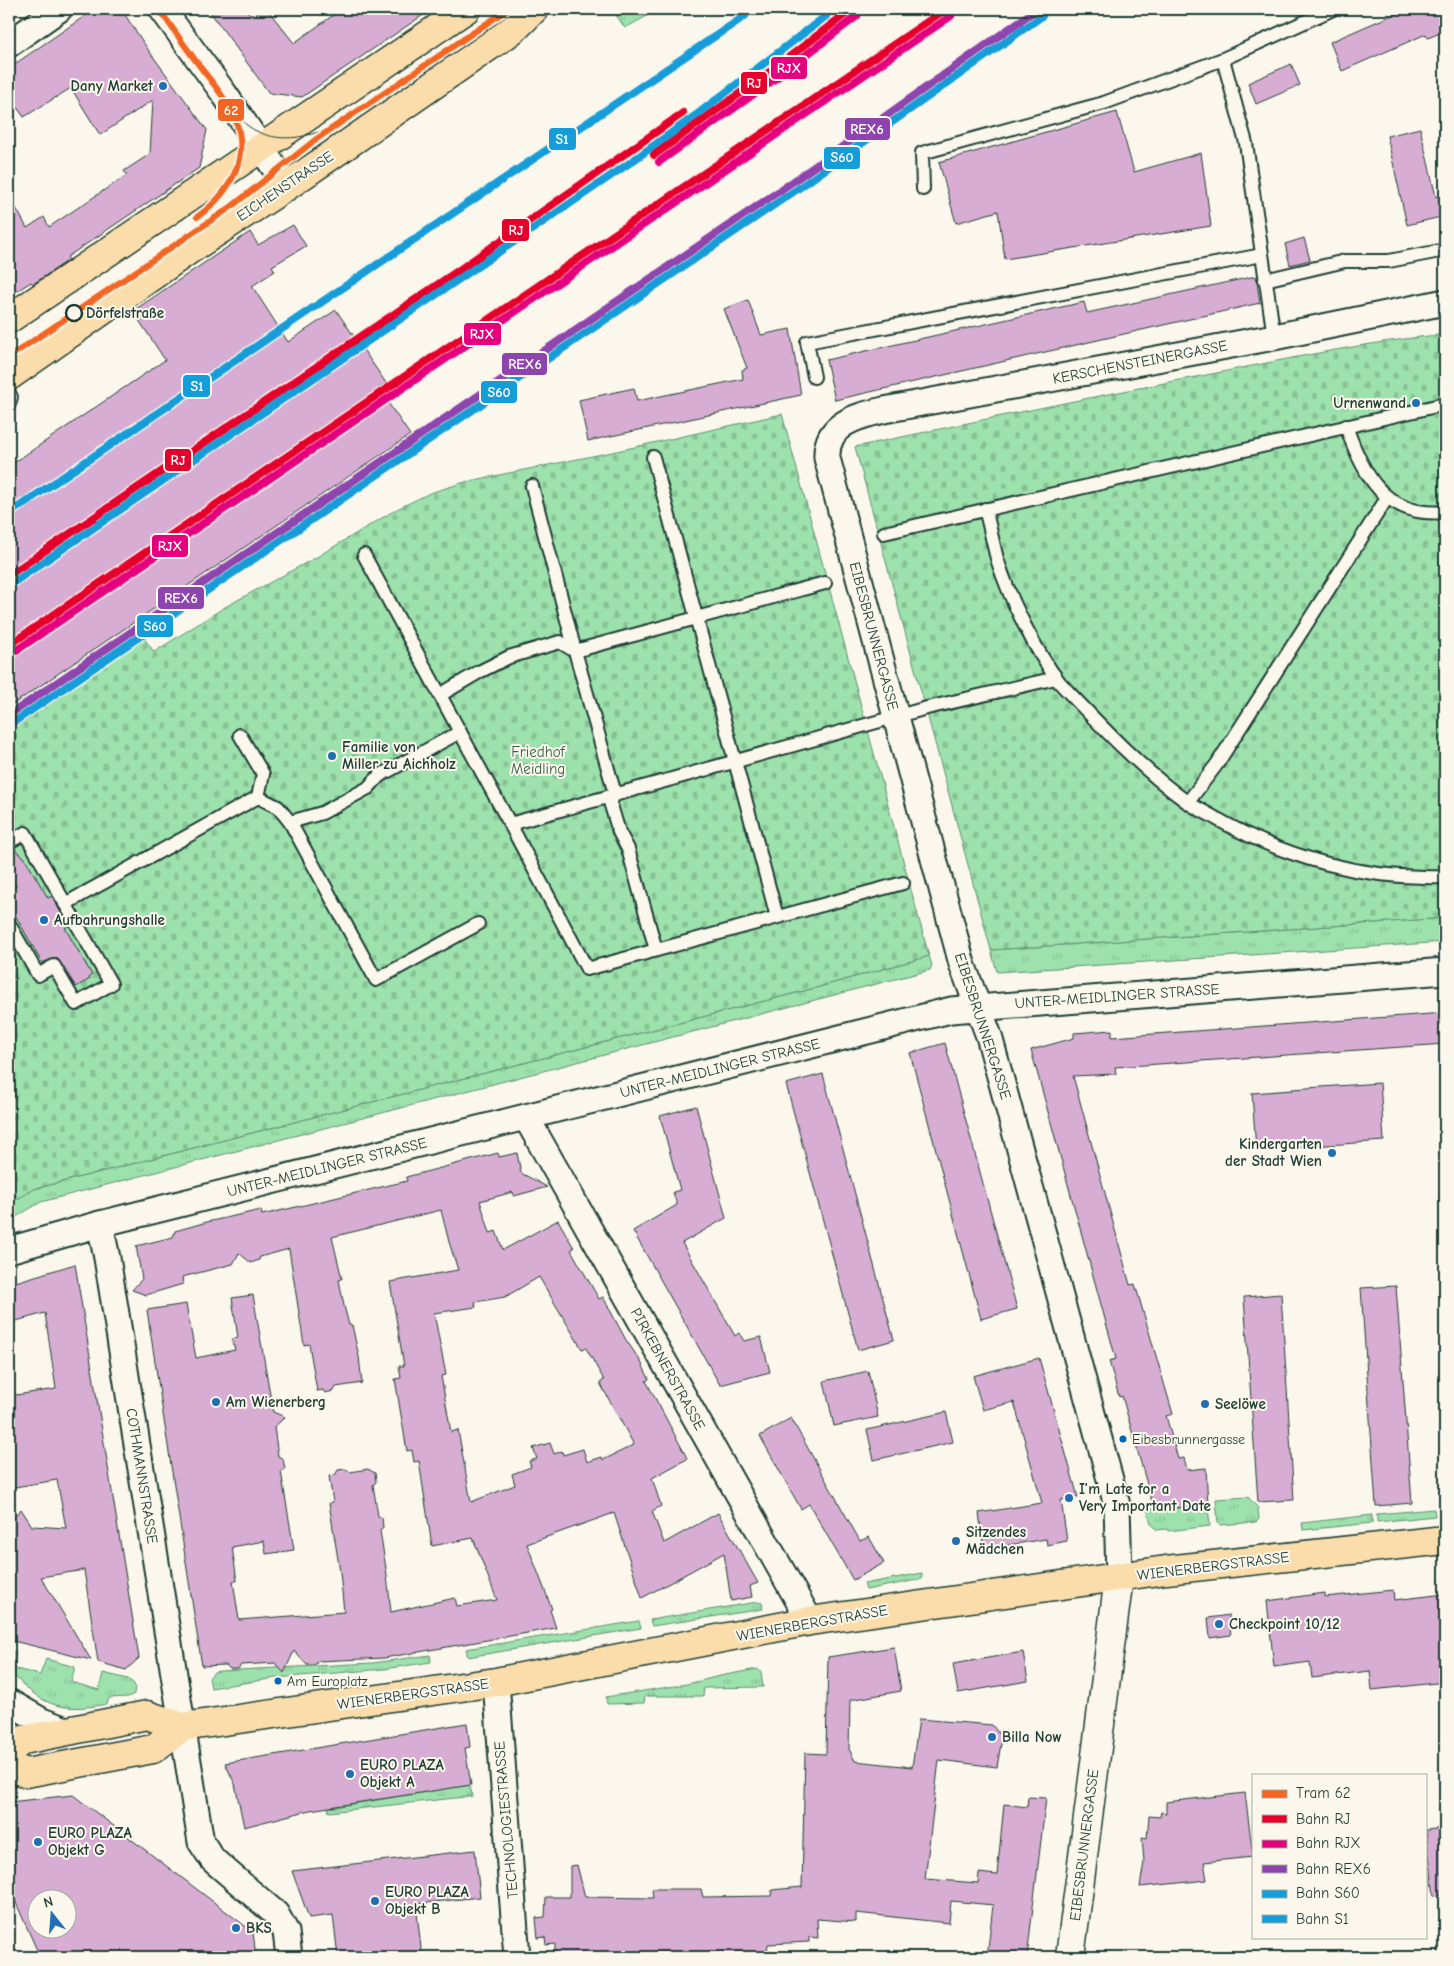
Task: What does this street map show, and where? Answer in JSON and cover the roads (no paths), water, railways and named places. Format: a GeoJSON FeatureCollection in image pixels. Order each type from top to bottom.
{"type":"FeatureCollection","features":[{"type":"Feature","properties":{"kind":"main road"},"geometry":{"type":"LineString","coordinates":[[9,319],[466,9]]}},
{"type":"Feature","properties":{"kind":"main road","name":"EICHENSTRASSE"},"geometry":{"type":"LineString","coordinates":[[9,392],[189,250],[286,186],[516,27],[534,9]]}},
{"type":"Feature","properties":{"kind":"main road","name":"WIENERBERGSTRASSE"},"geometry":{"type":"LineString","coordinates":[[9,1751],[23,1740],[147,1716],[182,1727],[496,1682],[810,1622],[1170,1570],[1445,1540]]}},
{"type":"Feature","properties":{"kind":"main road","name":"WIENERBERGSTRASSE"},"geometry":{"type":"LineString","coordinates":[[9,1766],[26,1773],[153,1749],[182,1727]]}},
{"type":"Feature","properties":{"kind":"street"},"geometry":{"type":"LineString","coordinates":[[9,44],[59,9]]}},
{"type":"Feature","properties":{"kind":"street"},"geometry":{"type":"LineString","coordinates":[[162,9],[223,92],[248,132],[261,147],[286,186]]}},
{"type":"Feature","properties":{"kind":"street","name":"KERSCHENSTEINERGASSE"},"geometry":{"type":"LineString","coordinates":[[838,428],[862,415],[884,410],[1274,337],[1445,302]]}},
{"type":"Feature","properties":{"kind":"street","name":"EIBESBRUNNERGASSE"},"geometry":{"type":"LineString","coordinates":[[838,428],[828,442],[827,458],[962,964],[989,1036],[1117,1505],[1119,1577],[1070,1957]]}},
{"type":"Feature","properties":{"kind":"street","name":"UNTER-MEIDLINGER STRASSE"},"geometry":{"type":"LineString","coordinates":[[9,1250],[100,1224],[934,1013],[978,1007],[1445,971]]}},
{"type":"Feature","properties":{"kind":"street","name":"PIRKEBNERSTRASSE"},"geometry":{"type":"LineString","coordinates":[[526,1116],[810,1622]]}},
{"type":"Feature","properties":{"kind":"street","name":"COTHMANNSTRASSE"},"geometry":{"type":"LineString","coordinates":[[100,1224],[109,1268],[182,1727]]}},
{"type":"Feature","properties":{"kind":"street","name":"TECHNOLOGIESTRASSE"},"geometry":{"type":"LineString","coordinates":[[496,1682],[517,1957]]}},
{"type":"Feature","properties":{"kind":"street"},"geometry":{"type":"LineString","coordinates":[[9,1702],[42,1721],[69,1731]]}},
{"type":"Feature","properties":{"kind":"street"},"geometry":{"type":"LineString","coordinates":[[182,1727],[201,1842],[213,1860],[276,1914],[286,1932],[289,1957]]}},
{"type":"Feature","properties":{"kind":"lane"},"geometry":{"type":"LineString","coordinates":[[923,189],[922,153],[1104,103],[1224,59],[1333,9]]}},
{"type":"Feature","properties":{"kind":"lane"},"geometry":{"type":"LineString","coordinates":[[1224,59],[1246,143],[1274,337]]}},
{"type":"Feature","properties":{"kind":"lane"},"geometry":{"type":"LineString","coordinates":[[1265,280],[1345,260],[1389,261],[1445,250]]}},
{"type":"Feature","properties":{"kind":"lane"},"geometry":{"type":"LineString","coordinates":[[814,377],[808,342],[1262,255]]}},
{"type":"Feature","properties":{"kind":"lane"},"geometry":{"type":"LineString","coordinates":[[884,533],[1445,404]]}},
{"type":"Feature","properties":{"kind":"lane"},"geometry":{"type":"LineString","coordinates":[[1346,426],[1356,453],[1372,481],[1387,498],[1409,508],[1436,513],[1445,512]]}},
{"type":"Feature","properties":{"kind":"lane"},"geometry":{"type":"LineString","coordinates":[[653,457],[777,917]]}},
{"type":"Feature","properties":{"kind":"lane"},"geometry":{"type":"LineString","coordinates":[[532,486],[614,794],[610,802],[619,832],[628,849],[656,950]]}},
{"type":"Feature","properties":{"kind":"lane"},"geometry":{"type":"LineString","coordinates":[[1188,802],[1217,764],[1387,498]]}},
{"type":"Feature","properties":{"kind":"lane"},"geometry":{"type":"LineString","coordinates":[[985,509],[998,562],[1026,626],[1056,678],[1118,745],[1188,802],[1250,837],[1310,860],[1372,873],[1445,877]]}},
{"type":"Feature","properties":{"kind":"lane"},"geometry":{"type":"LineString","coordinates":[[364,555],[587,969],[903,883]]}},
{"type":"Feature","properties":{"kind":"lane"},"geometry":{"type":"LineString","coordinates":[[440,695],[509,657],[560,642],[575,651],[825,583]]}},
{"type":"Feature","properties":{"kind":"lane"},"geometry":{"type":"LineString","coordinates":[[510,824],[896,716],[1056,678]]}},
{"type":"Feature","properties":{"kind":"lane"},"geometry":{"type":"LineString","coordinates":[[290,822],[322,813],[368,788],[379,776],[460,732]]}},
{"type":"Feature","properties":{"kind":"lane"},"geometry":{"type":"LineString","coordinates":[[65,904],[258,797],[263,774],[240,735]]}},
{"type":"Feature","properties":{"kind":"lane"},"geometry":{"type":"LineString","coordinates":[[258,797],[278,807],[290,822],[376,980],[478,924]]}},
{"type":"Feature","properties":{"kind":"lane"},"geometry":{"type":"LineString","coordinates":[[9,842],[25,833],[111,984],[76,1004],[54,966],[38,976],[10,930]]}},
{"type":"Feature","properties":{"kind":"tram line","name":"62"},"geometry":{"type":"LineString","coordinates":[[159,9],[218,89],[232,112],[238,128],[240,143],[235,171],[229,184],[220,196],[197,217]]}},
{"type":"Feature","properties":{"kind":"tram line"},"geometry":{"type":"LineString","coordinates":[[160,9],[164,16]]}},
{"type":"Feature","properties":{"kind":"tram line"},"geometry":{"type":"LineString","coordinates":[[502,12],[507,9]]}},
{"type":"Feature","properties":{"kind":"tram line","name":"62"},"geometry":{"type":"LineString","coordinates":[[9,357],[231,207],[315,140],[508,9]]}},
{"type":"Feature","properties":{"kind":"tram line"},"geometry":{"type":"LineString","coordinates":[[220,93],[248,126],[272,137],[285,138],[311,134],[324,130],[347,118]]}},
{"type":"Feature","properties":{"kind":"rail line","name":"RJ"},"geometry":{"type":"LineString","coordinates":[[654,155],[771,71],[852,9]]}},
{"type":"Feature","properties":{"kind":"rail line","name":"RJ"},"geometry":{"type":"LineString","coordinates":[[9,645],[946,9]]}},
{"type":"Feature","properties":{"kind":"rail line","name":"REX6"},"geometry":{"type":"LineString","coordinates":[[9,715],[791,183],[1037,9]]}},
{"type":"Feature","properties":{"kind":"rail line","name":"S1"},"geometry":{"type":"LineString","coordinates":[[14,510],[745,16]]}},
{"type":"Feature","properties":{"kind":"rail line","name":"S1"},"geometry":{"type":"LineString","coordinates":[[14,582],[631,162],[699,113],[826,16]]}},
{"type":"Feature","properties":{"kind":"rail line","name":"RJX"},"geometry":{"type":"LineString","coordinates":[[659,162],[776,78],[857,16]]}},
{"type":"Feature","properties":{"kind":"rail line","name":"RJX"},"geometry":{"type":"LineString","coordinates":[[14,652],[951,16]]}},
{"type":"Feature","properties":{"kind":"rail line","name":"S60"},"geometry":{"type":"LineString","coordinates":[[14,722],[796,190],[1042,16]]}},
{"type":"Feature","properties":{"kind":"rail line","name":"RJ"},"geometry":{"type":"LineString","coordinates":[[9,575],[459,270],[683,113]]}},
{"type":"Feature","properties":{"kind":"place","name":"Dany Market"},"geometry":{"type":"Point","coordinates":[163,86]}},
{"type":"Feature","properties":{"kind":"place","name":"Dörfelstraße"},"geometry":{"type":"Point","coordinates":[74,313]}},
{"type":"Feature","properties":{"kind":"place","name":"Urnenwand"},"geometry":{"type":"Point","coordinates":[1416,403]}},
{"type":"Feature","properties":{"kind":"place","name":"Familie von Miller zu Aichholz"},"geometry":{"type":"Point","coordinates":[332,756]}},
{"type":"Feature","properties":{"kind":"place","name":"Aufbahrungshalle"},"geometry":{"type":"Point","coordinates":[44,920]}},
{"type":"Feature","properties":{"kind":"place","name":"Kindergarten der Stadt Wien"},"geometry":{"type":"Point","coordinates":[1332,1153]}},
{"type":"Feature","properties":{"kind":"place","name":"Am Wienerberg"},"geometry":{"type":"Point","coordinates":[216,1402]}},
{"type":"Feature","properties":{"kind":"place","name":"Seelöwe"},"geometry":{"type":"Point","coordinates":[1205,1404]}},
{"type":"Feature","properties":{"kind":"place","name":"Eibesbrunnergasse"},"geometry":{"type":"Point","coordinates":[1123,1439]}},
{"type":"Feature","properties":{"kind":"place","name":"I’m Late for a Very Important Date"},"geometry":{"type":"Point","coordinates":[1069,1498]}},
{"type":"Feature","properties":{"kind":"place","name":"Sitzendes Mädchen"},"geometry":{"type":"Point","coordinates":[956,1541]}},
{"type":"Feature","properties":{"kind":"place","name":"Checkpoint 10/12"},"geometry":{"type":"Point","coordinates":[1219,1624]}},
{"type":"Feature","properties":{"kind":"place","name":"Am Europlatz"},"geometry":{"type":"Point","coordinates":[278,1681]}},
{"type":"Feature","properties":{"kind":"place","name":"Billa Now"},"geometry":{"type":"Point","coordinates":[992,1737]}},
{"type":"Feature","properties":{"kind":"place","name":"EURO PLAZA Objekt A"},"geometry":{"type":"Point","coordinates":[350,1774]}},
{"type":"Feature","properties":{"kind":"place","name":"EURO PLAZA Objekt G"},"geometry":{"type":"Point","coordinates":[38,1842]}},
{"type":"Feature","properties":{"kind":"place","name":"EURO PLAZA Objekt B"},"geometry":{"type":"Point","coordinates":[375,1901]}},
{"type":"Feature","properties":{"kind":"place","name":"BKS"},"geometry":{"type":"Point","coordinates":[236,1928]}},
{"type":"Feature","properties":{"kind":"park label","name":"Friedhof Meidling"},"geometry":{"type":"Point","coordinates":[538,760]}}]}
